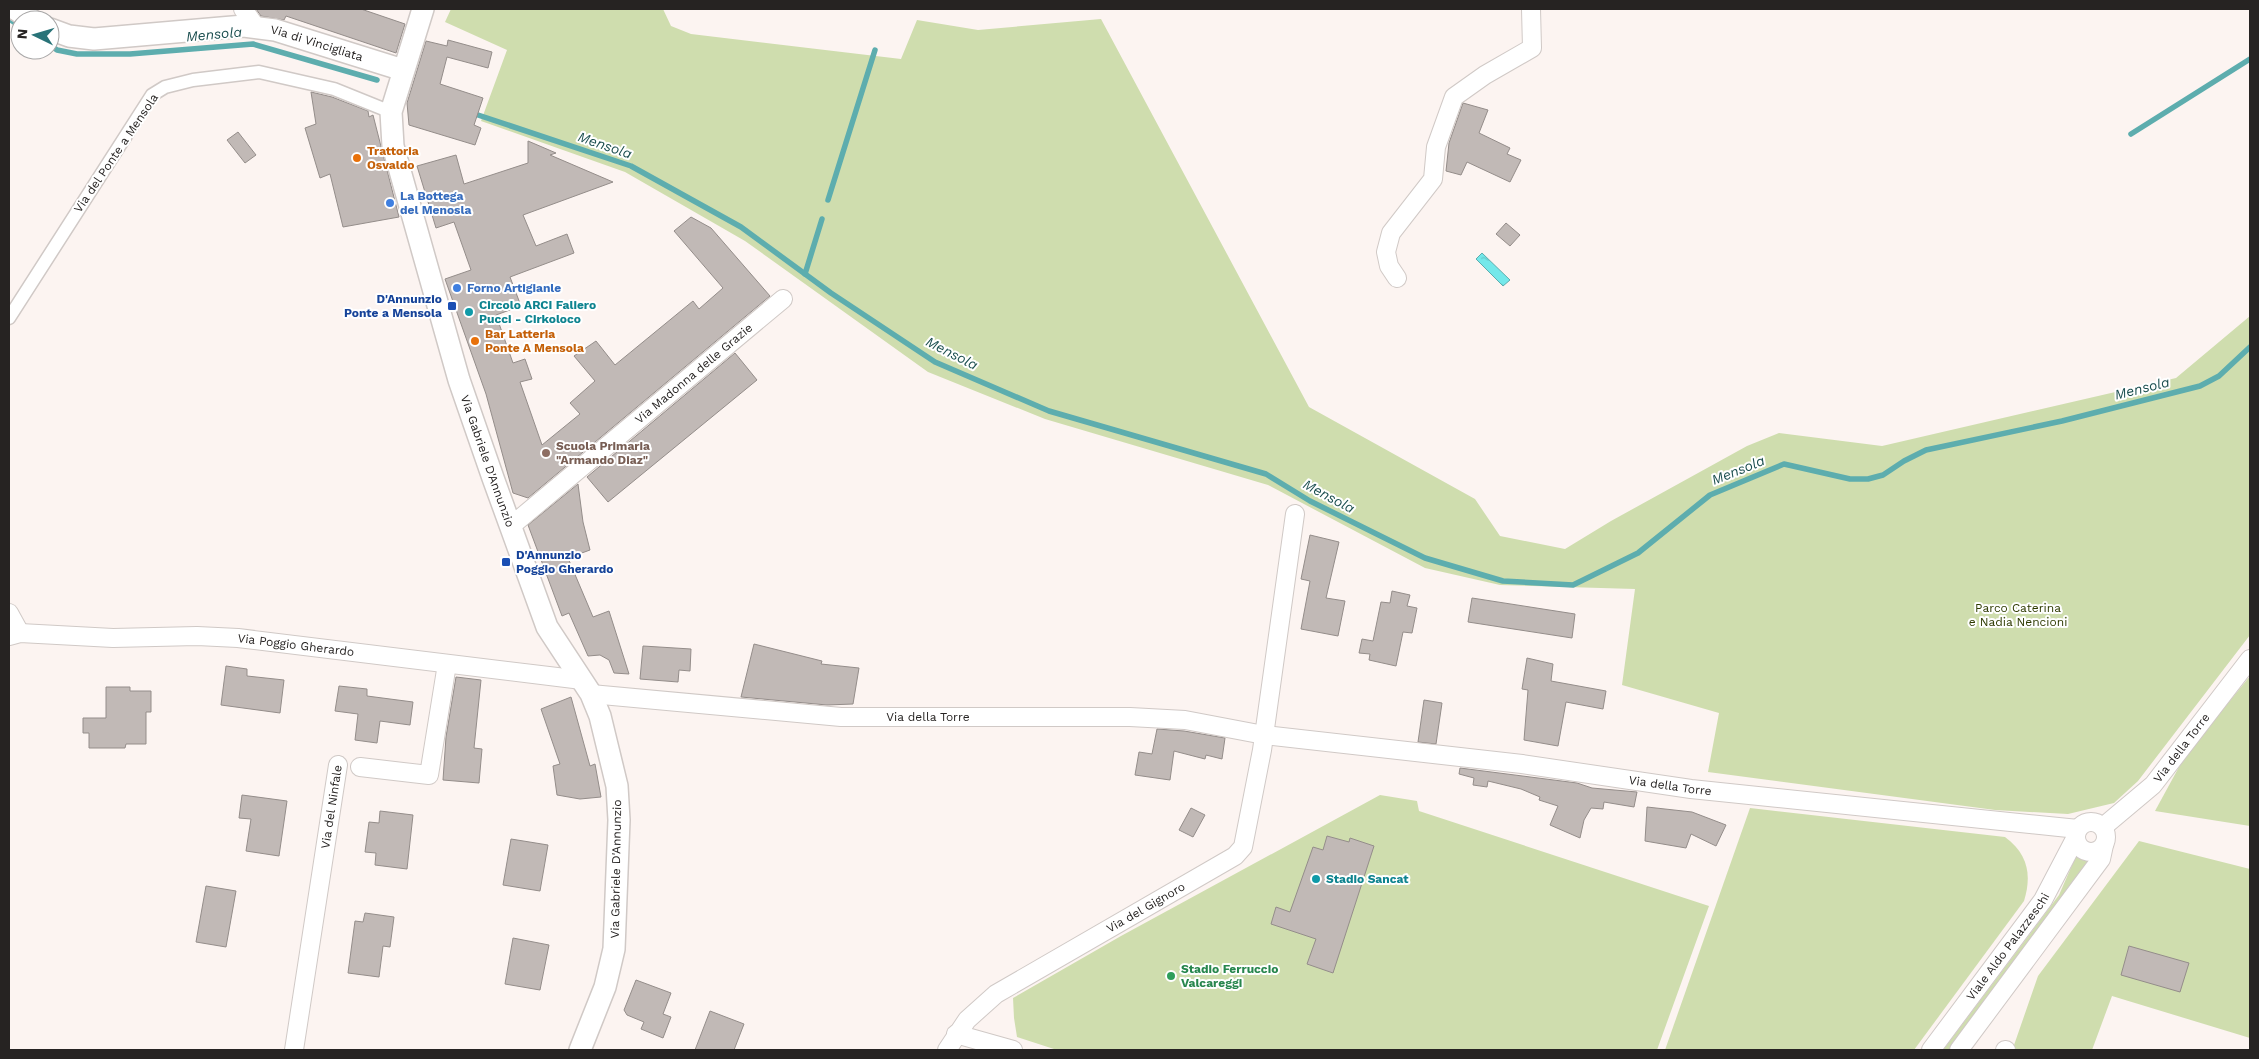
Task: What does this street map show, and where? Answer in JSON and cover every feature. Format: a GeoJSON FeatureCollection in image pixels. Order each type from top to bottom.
{"type":"FeatureCollection","features":[{"type":"Feature","properties":{"kind":"street"},"geometry":{"type":"LineString","coordinates":[[244,9],[256,27]]}},
{"type":"Feature","properties":{"kind":"street","name":"Via Gabriele D'Annunzio"},"geometry":{"type":"LineString","coordinates":[[423,9],[392,108],[393,146],[459,380],[547,627],[586,687],[600,716],[617,786],[619,859],[611,966],[605,987],[580,1050]]}},
{"type":"Feature","properties":{"kind":"street"},"geometry":{"type":"LineString","coordinates":[[1397,278],[1389,266],[1386,252],[1391,233],[1433,179],[1436,147],[1454,97],[1485,74],[1532,48],[1531,9]]}},
{"type":"Feature","properties":{"kind":"street","name":"Via di Vincigliata"},"geometry":{"type":"LineString","coordinates":[[60,33],[69,36],[94,39],[244,26],[256,27],[275,30],[402,73]]}},
{"type":"Feature","properties":{"kind":"street","name":"Via del Ponte a Mensola"},"geometry":{"type":"LineString","coordinates":[[9,318],[152,95],[159,89],[193,80],[259,72],[334,89],[392,108]]}},
{"type":"Feature","properties":{"kind":"street","name":"Via Madonna delle Grazie"},"geometry":{"type":"LineString","coordinates":[[511,526],[783,299]]}},
{"type":"Feature","properties":{"kind":"street"},"geometry":{"type":"LineString","coordinates":[[1264,735],[1295,514]]}},
{"type":"Feature","properties":{"kind":"street"},"geometry":{"type":"LineString","coordinates":[[9,613],[15,635]]}},
{"type":"Feature","properties":{"kind":"street","name":"Via Poggio Gherardo"},"geometry":{"type":"LineString","coordinates":[[15,635],[113,638],[197,636],[238,638],[447,664],[586,687]]}},
{"type":"Feature","properties":{"kind":"street","name":"Via della Torre"},"geometry":{"type":"LineString","coordinates":[[2103,827],[2153,785],[2250,659]]}},
{"type":"Feature","properties":{"kind":"street","name":"Via del Ninfale"},"geometry":{"type":"LineString","coordinates":[[294,1050],[338,765],[429,775],[447,664]]}},
{"type":"Feature","properties":{"kind":"street","name":"Via della Torre"},"geometry":{"type":"LineString","coordinates":[[586,687],[841,717],[1121,717],[1185,720],[1264,735],[1522,764],[1690,789],[2077,833]]}},
{"type":"Feature","properties":{"kind":"street","name":"Via del Gignoro"},"geometry":{"type":"LineString","coordinates":[[947,1050],[956,1034],[979,1008],[996,994],[1240,852],[1246,837],[1264,735]]}},
{"type":"Feature","properties":{"kind":"street"},"geometry":{"type":"LineString","coordinates":[[2103,827],[2096,822],[2088,822],[2077,833],[2079,846],[2087,852],[2097,851],[2104,845]]}},
{"type":"Feature","properties":{"kind":"street","name":"Viale Aldo Palazzeschi"},"geometry":{"type":"LineString","coordinates":[[1959,1050],[2101,859],[2106,836],[2103,827]]}},
{"type":"Feature","properties":{"kind":"street","name":"Viale Aldo Palazzeschi"},"geometry":{"type":"LineString","coordinates":[[1931,1050],[2043,900],[2077,833]]}},
{"type":"Feature","properties":{"kind":"street"},"geometry":{"type":"LineString","coordinates":[[956,1034],[1013,1050]]}},
{"type":"Feature","properties":{"kind":"green space","name":"Parco Caterina e Nadia Nencioni"},"geometry":{"type":"Polygon","coordinates":[[[451,9],[663,9],[671,26],[691,34],[901,59],[917,20],[978,30],[1101,19],[1309,407],[1475,499],[1500,536],[1565,549],[1611,521],[1747,446],[1779,433],[1882,446],[2176,378],[2250,316],[2250,635],[2138,781],[2114,803],[2068,814],[1995,810],[1708,772],[1719,713],[1622,685],[1635,589],[1500,585],[1425,568],[1268,485],[1045,419],[928,372],[745,241],[625,172],[481,121],[507,50],[445,22],[451,9]]]}},
{"type":"Feature","properties":{"kind":"green space"},"geometry":{"type":"Polygon","coordinates":[[[2250,676],[2250,826],[2155,811],[2185,756],[2250,676]]]}},
{"type":"Feature","properties":{"kind":"green space"},"geometry":{"type":"Polygon","coordinates":[[[1380,795],[1417,801],[1419,811],[1709,906],[1657,1050],[1057,1050],[1017,1037],[1013,998],[1121,936],[1380,795]]]}},
{"type":"Feature","properties":{"kind":"green space"},"geometry":{"type":"Polygon","coordinates":[[[1750,808],[2005,837],[2019,851],[2028,874],[2024,901],[1914,1050],[1665,1050],[1750,808]]]}},
{"type":"Feature","properties":{"kind":"green space"},"geometry":{"type":"Polygon","coordinates":[[[2139,841],[2250,869],[2250,1038],[2112,996],[2092,1050],[2020,1050],[2013,1048],[2038,976],[2139,841]]]}},
{"type":"Feature","properties":{"kind":"green space"},"geometry":{"type":"Polygon","coordinates":[[[2077,854],[2091,860],[1950,1050],[1943,1050],[2059,895],[2077,854]]]}},
{"type":"Feature","properties":{"kind":"water"},"geometry":{"type":"Polygon","coordinates":[[[1482,253],[1510,280],[1503,286],[1476,259],[1482,253]]]}},
{"type":"Feature","properties":{"kind":"building"},"geometry":{"type":"Polygon","coordinates":[[[256,9],[361,9],[405,24],[396,53],[286,16],[284,20],[261,16],[256,9]]]}},
{"type":"Feature","properties":{"kind":"building"},"geometry":{"type":"Polygon","coordinates":[[[448,40],[492,52],[488,68],[447,57],[440,84],[483,98],[474,125],[481,128],[475,145],[409,125],[407,103],[426,41],[447,46],[448,40]]]}},
{"type":"Feature","properties":{"kind":"building"},"geometry":{"type":"Polygon","coordinates":[[[311,92],[332,97],[368,111],[369,117],[373,115],[399,217],[343,227],[330,174],[320,178],[305,128],[316,124],[311,92]]]}},
{"type":"Feature","properties":{"kind":"building"},"geometry":{"type":"Polygon","coordinates":[[[1463,103],[1488,110],[1479,133],[1510,148],[1507,154],[1521,160],[1510,182],[1467,162],[1461,175],[1446,171],[1449,143],[1463,103]]]}},
{"type":"Feature","properties":{"kind":"building"},"geometry":{"type":"Polygon","coordinates":[[[238,132],[256,155],[245,163],[227,140],[238,132]]]}},
{"type":"Feature","properties":{"kind":"building"},"geometry":{"type":"Polygon","coordinates":[[[528,141],[556,153],[550,155],[613,182],[523,215],[536,246],[567,234],[574,253],[510,277],[521,306],[496,315],[513,363],[525,359],[532,379],[520,382],[542,445],[580,414],[570,403],[595,381],[574,356],[596,341],[615,365],[693,301],[699,309],[723,288],[674,231],[691,217],[711,228],[770,296],[528,498],[513,493],[486,394],[445,279],[471,270],[454,222],[436,228],[417,166],[456,155],[464,184],[528,163],[528,141]]]}},
{"type":"Feature","properties":{"kind":"building"},"geometry":{"type":"Polygon","coordinates":[[[1506,223],[1520,235],[1510,246],[1496,234],[1506,223]]]}},
{"type":"Feature","properties":{"kind":"building"},"geometry":{"type":"Polygon","coordinates":[[[735,353],[757,380],[608,502],[587,477],[735,353]]]}},
{"type":"Feature","properties":{"kind":"building"},"geometry":{"type":"Polygon","coordinates":[[[578,484],[583,522],[590,550],[568,558],[593,617],[609,611],[629,674],[614,673],[609,660],[600,655],[588,656],[569,613],[562,616],[528,525],[578,484]]]}},
{"type":"Feature","properties":{"kind":"building"},"geometry":{"type":"Polygon","coordinates":[[[1310,535],[1339,542],[1326,598],[1345,601],[1338,636],[1301,629],[1310,581],[1301,579],[1310,535]]]}},
{"type":"Feature","properties":{"kind":"building"},"geometry":{"type":"Polygon","coordinates":[[[1392,591],[1410,595],[1407,606],[1417,608],[1412,633],[1403,632],[1396,666],[1369,660],[1370,654],[1359,653],[1362,639],[1373,641],[1381,602],[1390,603],[1392,591]]]}},
{"type":"Feature","properties":{"kind":"building"},"geometry":{"type":"Polygon","coordinates":[[[1472,598],[1575,614],[1572,638],[1468,622],[1472,598]]]}},
{"type":"Feature","properties":{"kind":"building"},"geometry":{"type":"Polygon","coordinates":[[[754,644],[822,661],[821,664],[859,668],[853,704],[827,705],[741,697],[754,644]]]}},
{"type":"Feature","properties":{"kind":"building"},"geometry":{"type":"Polygon","coordinates":[[[643,646],[691,649],[690,671],[679,670],[678,682],[640,679],[643,646]]]}},
{"type":"Feature","properties":{"kind":"building"},"geometry":{"type":"Polygon","coordinates":[[[1527,658],[1553,664],[1551,681],[1606,691],[1603,709],[1566,702],[1558,746],[1524,740],[1528,690],[1522,689],[1527,658]]]}},
{"type":"Feature","properties":{"kind":"building"},"geometry":{"type":"Polygon","coordinates":[[[226,666],[247,669],[247,676],[284,680],[280,713],[221,705],[226,666]]]}},
{"type":"Feature","properties":{"kind":"building"},"geometry":{"type":"Polygon","coordinates":[[[456,677],[481,680],[474,748],[482,749],[479,783],[443,780],[446,737],[456,677]]]}},
{"type":"Feature","properties":{"kind":"building"},"geometry":{"type":"Polygon","coordinates":[[[339,686],[367,689],[367,696],[413,702],[410,725],[380,721],[377,743],[355,740],[358,714],[335,711],[339,686]]]}},
{"type":"Feature","properties":{"kind":"building"},"geometry":{"type":"Polygon","coordinates":[[[106,687],[130,687],[130,691],[151,691],[151,712],[146,712],[146,744],[126,744],[125,748],[89,748],[89,733],[83,733],[83,718],[106,718],[106,687]]]}},
{"type":"Feature","properties":{"kind":"building"},"geometry":{"type":"Polygon","coordinates":[[[571,697],[590,766],[595,764],[601,797],[580,799],[557,795],[553,766],[560,764],[541,709],[571,697]]]}},
{"type":"Feature","properties":{"kind":"building"},"geometry":{"type":"Polygon","coordinates":[[[1424,700],[1442,703],[1436,744],[1418,742],[1424,700]]]}},
{"type":"Feature","properties":{"kind":"building"},"geometry":{"type":"Polygon","coordinates":[[[1157,729],[1184,731],[1225,738],[1222,759],[1206,755],[1205,759],[1174,751],[1170,780],[1135,775],[1139,752],[1152,754],[1157,729]]]}},
{"type":"Feature","properties":{"kind":"building"},"geometry":{"type":"Polygon","coordinates":[[[1460,768],[1577,783],[1592,788],[1637,792],[1634,807],[1604,802],[1603,809],[1591,808],[1584,820],[1580,838],[1550,825],[1558,806],[1539,800],[1540,797],[1521,789],[1488,781],[1487,787],[1473,785],[1474,778],[1459,774],[1460,768]]]}},
{"type":"Feature","properties":{"kind":"building"},"geometry":{"type":"Polygon","coordinates":[[[242,795],[287,801],[279,856],[246,851],[251,819],[239,818],[242,795]]]}},
{"type":"Feature","properties":{"kind":"building"},"geometry":{"type":"Polygon","coordinates":[[[1647,807],[1692,812],[1726,825],[1716,846],[1691,834],[1686,848],[1645,841],[1647,807]]]}},
{"type":"Feature","properties":{"kind":"building"},"geometry":{"type":"Polygon","coordinates":[[[1191,808],[1205,815],[1193,837],[1179,830],[1191,808]]]}},
{"type":"Feature","properties":{"kind":"building"},"geometry":{"type":"Polygon","coordinates":[[[380,811],[413,815],[407,869],[375,865],[376,853],[365,852],[369,822],[379,823],[380,811]]]}},
{"type":"Feature","properties":{"kind":"building"},"geometry":{"type":"Polygon","coordinates":[[[1327,836],[1349,842],[1350,838],[1374,846],[1333,973],[1307,964],[1316,939],[1271,924],[1276,907],[1290,912],[1313,847],[1323,850],[1327,836]]]}},
{"type":"Feature","properties":{"kind":"building"},"geometry":{"type":"Polygon","coordinates":[[[511,839],[548,845],[540,891],[503,885],[511,839]]]}},
{"type":"Feature","properties":{"kind":"building"},"geometry":{"type":"Polygon","coordinates":[[[206,886],[236,891],[226,947],[196,942],[206,886]]]}},
{"type":"Feature","properties":{"kind":"building"},"geometry":{"type":"Polygon","coordinates":[[[365,913],[394,917],[390,947],[383,946],[379,977],[348,973],[355,921],[363,922],[365,913]]]}},
{"type":"Feature","properties":{"kind":"building"},"geometry":{"type":"Polygon","coordinates":[[[513,938],[549,945],[540,990],[505,984],[513,938]]]}},
{"type":"Feature","properties":{"kind":"building"},"geometry":{"type":"Polygon","coordinates":[[[2129,946],[2189,963],[2180,992],[2121,975],[2129,946]]]}},
{"type":"Feature","properties":{"kind":"building"},"geometry":{"type":"Polygon","coordinates":[[[636,980],[671,993],[663,1014],[671,1017],[663,1038],[641,1029],[644,1022],[627,1015],[624,1010],[636,980]]]}},
{"type":"Feature","properties":{"kind":"building"},"geometry":{"type":"Polygon","coordinates":[[[710,1011],[744,1024],[734,1050],[695,1050],[710,1011]]]}},
{"type":"Feature","properties":{"kind":"waterway","name":"Mensola"},"geometry":{"type":"LineString","coordinates":[[60,51],[77,54],[130,54],[253,44],[377,80]]}},
{"type":"Feature","properties":{"kind":"waterway"},"geometry":{"type":"LineString","coordinates":[[828,200],[875,50]]}},
{"type":"Feature","properties":{"kind":"waterway"},"geometry":{"type":"LineString","coordinates":[[2131,134],[2250,59]]}},
{"type":"Feature","properties":{"kind":"waterway","name":"Mensola"},"geometry":{"type":"LineString","coordinates":[[472,113],[631,166],[741,227],[831,293],[935,362],[1049,411],[1266,474],[1310,501],[1425,558],[1503,581],[1573,585],[1638,553],[1710,495],[1784,464],[1850,479],[1868,479],[1883,475],[1904,461],[1926,450],[2062,421],[2200,386],[2219,376],[2250,347]]}},
{"type":"Feature","properties":{"kind":"waterway"},"geometry":{"type":"LineString","coordinates":[[805,274],[822,219]]}},
{"type":"Feature","properties":{"kind":"place","name":"Trattoria Osvaldo"},"geometry":{"type":"Point","coordinates":[357,158]}},
{"type":"Feature","properties":{"kind":"place","name":"La Bottega del Menosla"},"geometry":{"type":"Point","coordinates":[390,203]}},
{"type":"Feature","properties":{"kind":"place","name":"Forno Artigianle"},"geometry":{"type":"Point","coordinates":[457,288]}},
{"type":"Feature","properties":{"kind":"place","name":"D'Annunzio Ponte a Mensola"},"geometry":{"type":"Point","coordinates":[452,306]}},
{"type":"Feature","properties":{"kind":"place","name":"Circolo ARCI Faliero Pucci - Cirkoloco"},"geometry":{"type":"Point","coordinates":[469,312]}},
{"type":"Feature","properties":{"kind":"place","name":"Bar Latteria Ponte A Mensola"},"geometry":{"type":"Point","coordinates":[475,341]}},
{"type":"Feature","properties":{"kind":"place","name":"Scuola Primaria \"Armando Diaz\""},"geometry":{"type":"Point","coordinates":[546,453]}},
{"type":"Feature","properties":{"kind":"place","name":"D'Annunzio Poggio Gherardo"},"geometry":{"type":"Point","coordinates":[506,562]}},
{"type":"Feature","properties":{"kind":"place","name":"Stadio Sancat"},"geometry":{"type":"Point","coordinates":[1316,879]}},
{"type":"Feature","properties":{"kind":"place","name":"Stadio Ferruccio Valcareggi"},"geometry":{"type":"Point","coordinates":[1171,976]}}]}
